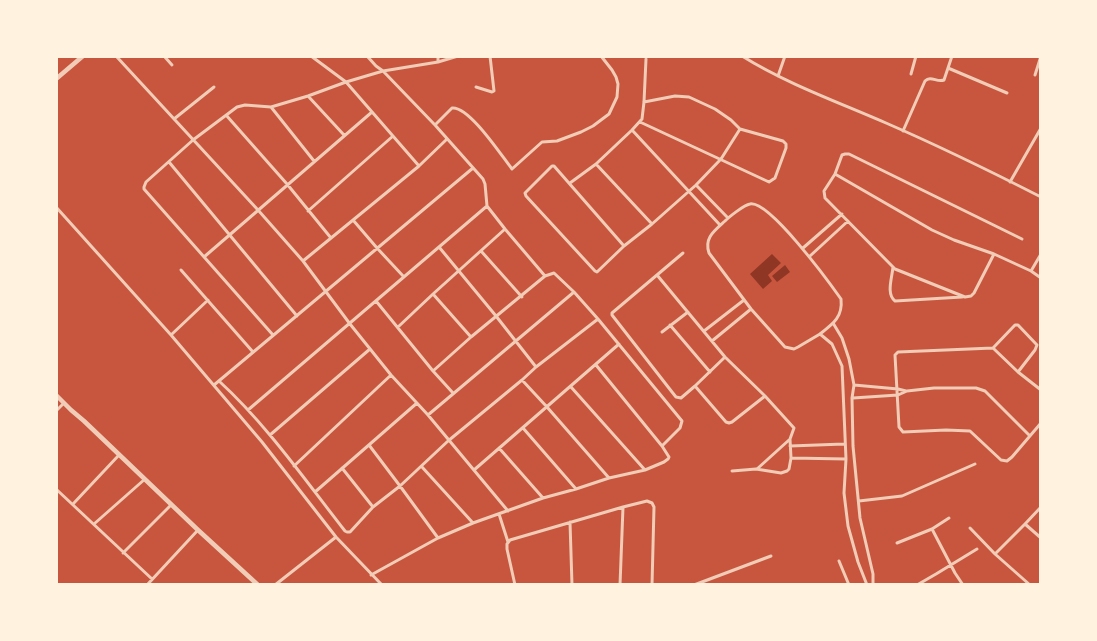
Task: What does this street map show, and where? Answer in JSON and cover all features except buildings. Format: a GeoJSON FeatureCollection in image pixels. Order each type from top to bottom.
{"type":"FeatureCollection","features":[{"type":"Feature","properties":{"kind":"street"},"geometry":{"type":"LineString","coordinates":[[56,79],[83,56]]}},
{"type":"Feature","properties":{"kind":"street"},"geometry":{"type":"LineString","coordinates":[[116,56],[258,210],[303,262],[391,375],[428,415],[508,511]]}},
{"type":"Feature","properties":{"kind":"street"},"geometry":{"type":"LineString","coordinates":[[164,56],[172,65]]}},
{"type":"Feature","properties":{"kind":"street"},"geometry":{"type":"LineString","coordinates":[[311,56],[346,82],[419,166]]}},
{"type":"Feature","properties":{"kind":"street"},"geometry":{"type":"LineString","coordinates":[[367,56],[435,125],[485,182],[487,206],[545,276]]}},
{"type":"Feature","properties":{"kind":"street"},"geometry":{"type":"LineString","coordinates":[[438,56],[438,62]]}},
{"type":"Feature","properties":{"kind":"street"},"geometry":{"type":"LineString","coordinates":[[274,335],[144,187],[146,182],[193,140],[226,115],[242,106],[271,107],[383,71],[438,62],[458,56]]}},
{"type":"Feature","properties":{"kind":"street"},"geometry":{"type":"LineString","coordinates":[[476,87],[494,91],[490,56]]}},
{"type":"Feature","properties":{"kind":"street"},"geometry":{"type":"LineString","coordinates":[[435,125],[452,108],[457,108],[472,118],[512,169],[542,142],[557,141],[581,132],[609,114],[618,97],[618,84],[612,70],[601,56]]}},
{"type":"Feature","properties":{"kind":"street"},"geometry":{"type":"LineString","coordinates":[[742,56],[778,76],[903,130],[1041,197]]}},
{"type":"Feature","properties":{"kind":"street"},"geometry":{"type":"LineString","coordinates":[[778,76],[785,56]]}},
{"type":"Feature","properties":{"kind":"street"},"geometry":{"type":"LineString","coordinates":[[911,74],[916,56]]}},
{"type":"Feature","properties":{"kind":"street"},"geometry":{"type":"LineString","coordinates":[[903,130],[925,81],[928,78],[939,81],[944,80],[952,56]]}},
{"type":"Feature","properties":{"kind":"street"},"geometry":{"type":"LineString","coordinates":[[1034,75],[1041,56]]}},
{"type":"Feature","properties":{"kind":"street"},"geometry":{"type":"LineString","coordinates":[[570,183],[596,164],[642,120],[646,59]]}},
{"type":"Feature","properties":{"kind":"street"},"geometry":{"type":"LineString","coordinates":[[948,68],[1007,93]]}},
{"type":"Feature","properties":{"kind":"street"},"geometry":{"type":"LineString","coordinates":[[174,119],[214,87]]}},
{"type":"Feature","properties":{"kind":"street"},"geometry":{"type":"LineString","coordinates":[[308,96],[344,135]]}},
{"type":"Feature","properties":{"kind":"street"},"geometry":{"type":"LineString","coordinates":[[640,122],[768,182],[775,178],[786,148],[783,141],[740,129],[715,109],[689,97],[675,96],[644,102]]}},
{"type":"Feature","properties":{"kind":"street"},"geometry":{"type":"LineString","coordinates":[[271,107],[314,161]]}},
{"type":"Feature","properties":{"kind":"street"},"geometry":{"type":"LineString","coordinates":[[204,257],[372,112]]}},
{"type":"Feature","properties":{"kind":"street"},"geometry":{"type":"LineString","coordinates":[[226,115],[287,184],[331,238]]}},
{"type":"Feature","properties":{"kind":"street"},"geometry":{"type":"LineString","coordinates":[[1010,182],[1041,128]]}},
{"type":"Feature","properties":{"kind":"street"},"geometry":{"type":"LineString","coordinates":[[624,246],[556,167],[552,166],[526,192],[525,194],[595,271],[599,271],[624,246],[696,185],[721,159],[740,129]]}},
{"type":"Feature","properties":{"kind":"street"},"geometry":{"type":"LineString","coordinates":[[632,130],[720,225]]}},
{"type":"Feature","properties":{"kind":"street"},"geometry":{"type":"LineString","coordinates":[[308,210],[393,136]]}},
{"type":"Feature","properties":{"kind":"street"},"geometry":{"type":"LineString","coordinates":[[303,262],[419,166],[447,139]]}},
{"type":"Feature","properties":{"kind":"street"},"geometry":{"type":"LineString","coordinates":[[965,297],[893,267],[825,198],[826,187],[842,155],[849,154],[1022,239]]}},
{"type":"Feature","properties":{"kind":"street"},"geometry":{"type":"LineString","coordinates":[[169,162],[297,316]]}},
{"type":"Feature","properties":{"kind":"street"},"geometry":{"type":"LineString","coordinates":[[596,164],[652,224]]}},
{"type":"Feature","properties":{"kind":"street"},"geometry":{"type":"LineString","coordinates":[[214,385],[473,168]]}},
{"type":"Feature","properties":{"kind":"street"},"geometry":{"type":"LineString","coordinates":[[834,174],[932,230],[994,254],[1031,271],[1041,278]]}},
{"type":"Feature","properties":{"kind":"street"},"geometry":{"type":"LineString","coordinates":[[696,185],[728,218]]}},
{"type":"Feature","properties":{"kind":"street"},"geometry":{"type":"LineString","coordinates":[[749,204],[760,206],[766,210],[810,256],[841,299],[841,311],[834,323],[820,334],[794,349],[785,347],[751,309],[709,253],[708,239],[720,225],[749,204]]}},
{"type":"Feature","properties":{"kind":"street"},"geometry":{"type":"LineString","coordinates":[[248,410],[487,206]]}},
{"type":"Feature","properties":{"kind":"street"},"geometry":{"type":"LineString","coordinates":[[56,207],[171,334],[262,442],[336,537],[382,585]]}},
{"type":"Feature","properties":{"kind":"street"},"geometry":{"type":"LineString","coordinates":[[803,248],[842,214]]}},
{"type":"Feature","properties":{"kind":"street"},"geometry":{"type":"LineString","coordinates":[[353,220],[404,277]]}},
{"type":"Feature","properties":{"kind":"street"},"geometry":{"type":"LineString","coordinates":[[810,256],[848,221]]}},
{"type":"Feature","properties":{"kind":"street"},"geometry":{"type":"LineString","coordinates":[[398,327],[505,229]]}},
{"type":"Feature","properties":{"kind":"street"},"geometry":{"type":"LineString","coordinates":[[438,247],[536,367]]}},
{"type":"Feature","properties":{"kind":"street"},"geometry":{"type":"LineString","coordinates":[[481,251],[522,296]]}},
{"type":"Feature","properties":{"kind":"street"},"geometry":{"type":"LineString","coordinates":[[683,253],[612,313],[612,315],[676,397],[681,398],[725,356]]}},
{"type":"Feature","properties":{"kind":"street"},"geometry":{"type":"LineString","coordinates":[[893,267],[890,289],[891,296],[896,301],[965,297],[971,296],[974,293],[994,254]]}},
{"type":"Feature","properties":{"kind":"street"},"geometry":{"type":"LineString","coordinates":[[1031,271],[1041,254]]}},
{"type":"Feature","properties":{"kind":"street"},"geometry":{"type":"LineString","coordinates":[[181,270],[253,352]]}},
{"type":"Feature","properties":{"kind":"street"},"geometry":{"type":"LineString","coordinates":[[433,371],[496,316],[545,276],[553,273],[574,292],[598,319],[682,421],[680,428],[662,446]]}},
{"type":"Feature","properties":{"kind":"street"},"geometry":{"type":"LineString","coordinates":[[657,275],[725,356],[794,428],[790,439],[792,458],[789,469],[785,472],[732,471]]}},
{"type":"Feature","properties":{"kind":"street"},"geometry":{"type":"LineString","coordinates":[[428,415],[517,342],[574,292]]}},
{"type":"Feature","properties":{"kind":"street"},"geometry":{"type":"LineString","coordinates":[[433,294],[471,337]]}},
{"type":"Feature","properties":{"kind":"street"},"geometry":{"type":"LineString","coordinates":[[171,334],[208,300]]}},
{"type":"Feature","properties":{"kind":"street"},"geometry":{"type":"LineString","coordinates":[[376,300],[453,393]]}},
{"type":"Feature","properties":{"kind":"street"},"geometry":{"type":"LineString","coordinates":[[704,331],[744,300]]}},
{"type":"Feature","properties":{"kind":"street"},"geometry":{"type":"LineString","coordinates":[[712,341],[751,309]]}},
{"type":"Feature","properties":{"kind":"street"},"geometry":{"type":"LineString","coordinates":[[662,332],[688,312]]}},
{"type":"Feature","properties":{"kind":"street"},"geometry":{"type":"LineString","coordinates":[[219,381],[270,435],[347,532],[350,532],[373,507],[400,486],[448,441],[536,367],[598,319]]}},
{"type":"Feature","properties":{"kind":"street"},"geometry":{"type":"LineString","coordinates":[[834,323],[842,338],[849,359],[854,385],[852,398],[853,446],[860,518],[873,574],[873,585]]}},
{"type":"Feature","properties":{"kind":"street"},"geometry":{"type":"LineString","coordinates":[[670,325],[710,372]]}},
{"type":"Feature","properties":{"kind":"street"},"geometry":{"type":"LineString","coordinates":[[1018,372],[1037,345],[1018,325],[1015,325],[993,348],[898,352],[895,355],[899,427],[904,432],[970,431],[1001,460],[1007,461],[1041,424]]}},
{"type":"Feature","properties":{"kind":"street"},"geometry":{"type":"LineString","coordinates":[[820,334],[832,344],[842,366],[846,459],[844,493],[848,526],[858,562],[867,585]]}},
{"type":"Feature","properties":{"kind":"street"},"geometry":{"type":"LineString","coordinates":[[474,470],[619,344]]}},
{"type":"Feature","properties":{"kind":"street"},"geometry":{"type":"LineString","coordinates":[[993,348],[1018,372],[1041,390]]}},
{"type":"Feature","properties":{"kind":"street"},"geometry":{"type":"LineString","coordinates":[[270,435],[370,349]]}},
{"type":"Feature","properties":{"kind":"street"},"geometry":{"type":"LineString","coordinates":[[371,575],[438,538],[473,523],[542,498],[645,470],[668,460],[669,456],[662,446],[596,365]]}},
{"type":"Feature","properties":{"kind":"street"},"geometry":{"type":"LineString","coordinates":[[294,466],[391,375]]}},
{"type":"Feature","properties":{"kind":"street"},"geometry":{"type":"LineString","coordinates":[[522,380],[610,478]]}},
{"type":"Feature","properties":{"kind":"street"},"geometry":{"type":"LineString","coordinates":[[854,385],[907,391]]}},
{"type":"Feature","properties":{"kind":"street"},"geometry":{"type":"LineString","coordinates":[[570,386],[645,470]]}},
{"type":"Feature","properties":{"kind":"street"},"geometry":{"type":"LineString","coordinates":[[695,386],[726,422],[729,423],[765,396]]}},
{"type":"Feature","properties":{"kind":"street"},"geometry":{"type":"LineString","coordinates":[[852,398],[898,395],[907,391],[934,388],[976,388],[985,391],[1030,436]]}},
{"type":"Feature","properties":{"kind":"street"},"geometry":{"type":"LineString","coordinates":[[56,395],[258,585]]}},
{"type":"Feature","properties":{"kind":"street"},"geometry":{"type":"LineString","coordinates":[[56,411],[64,403]]}},
{"type":"Feature","properties":{"kind":"street"},"geometry":{"type":"LineString","coordinates":[[315,492],[417,403]]}},
{"type":"Feature","properties":{"kind":"street"},"geometry":{"type":"LineString","coordinates":[[523,428],[576,489]]}},
{"type":"Feature","properties":{"kind":"street"},"geometry":{"type":"LineString","coordinates":[[756,470],[790,439]]}},
{"type":"Feature","properties":{"kind":"street"},"geometry":{"type":"LineString","coordinates":[[790,446],[844,444]]}},
{"type":"Feature","properties":{"kind":"street"},"geometry":{"type":"LineString","coordinates":[[369,445],[438,538]]}},
{"type":"Feature","properties":{"kind":"street"},"geometry":{"type":"LineString","coordinates":[[498,448],[542,498]]}},
{"type":"Feature","properties":{"kind":"street"},"geometry":{"type":"LineString","coordinates":[[73,504],[119,455]]}},
{"type":"Feature","properties":{"kind":"street"},"geometry":{"type":"LineString","coordinates":[[792,458],[846,459]]}},
{"type":"Feature","properties":{"kind":"street"},"geometry":{"type":"LineString","coordinates":[[859,501],[902,496],[976,464]]}},
{"type":"Feature","properties":{"kind":"street"},"geometry":{"type":"LineString","coordinates":[[422,466],[473,523]]}},
{"type":"Feature","properties":{"kind":"street"},"geometry":{"type":"LineString","coordinates":[[342,468],[373,507]]}},
{"type":"Feature","properties":{"kind":"street"},"geometry":{"type":"LineString","coordinates":[[94,524],[145,479]]}},
{"type":"Feature","properties":{"kind":"street"},"geometry":{"type":"LineString","coordinates":[[56,489],[152,580]]}},
{"type":"Feature","properties":{"kind":"street"},"geometry":{"type":"LineString","coordinates":[[508,542],[513,538],[623,506],[646,501],[652,502],[652,585]]}},
{"type":"Feature","properties":{"kind":"street"},"geometry":{"type":"LineString","coordinates":[[123,553],[171,505]]}},
{"type":"Feature","properties":{"kind":"street"},"geometry":{"type":"LineString","coordinates":[[620,585],[623,506]]}},
{"type":"Feature","properties":{"kind":"street"},"geometry":{"type":"LineString","coordinates":[[994,554],[1041,507]]}},
{"type":"Feature","properties":{"kind":"street"},"geometry":{"type":"LineString","coordinates":[[499,514],[508,542],[507,549],[515,585]]}},
{"type":"Feature","properties":{"kind":"street"},"geometry":{"type":"LineString","coordinates":[[897,543],[932,529],[949,518]]}},
{"type":"Feature","properties":{"kind":"street"},"geometry":{"type":"LineString","coordinates":[[570,522],[572,585]]}},
{"type":"Feature","properties":{"kind":"street"},"geometry":{"type":"LineString","coordinates":[[1025,524],[1041,538]]}},
{"type":"Feature","properties":{"kind":"street"},"geometry":{"type":"LineString","coordinates":[[970,528],[994,554],[1030,585]]}},
{"type":"Feature","properties":{"kind":"street"},"geometry":{"type":"LineString","coordinates":[[932,529],[963,585]]}},
{"type":"Feature","properties":{"kind":"street"},"geometry":{"type":"LineString","coordinates":[[147,585],[198,530]]}},
{"type":"Feature","properties":{"kind":"street"},"geometry":{"type":"LineString","coordinates":[[275,585],[336,537]]}},
{"type":"Feature","properties":{"kind":"street"},"geometry":{"type":"LineString","coordinates":[[917,585],[977,549]]}},
{"type":"Feature","properties":{"kind":"street"},"geometry":{"type":"LineString","coordinates":[[694,585],[771,556]]}},
{"type":"Feature","properties":{"kind":"street"},"geometry":{"type":"LineString","coordinates":[[838,560],[849,585]]}},
{"type":"Feature","properties":{"kind":"shaded area"},"geometry":{"type":"Polygon","coordinates":[[[772,254],[781,263],[768,275],[772,281],[763,289],[750,274],[772,254]]]}},
{"type":"Feature","properties":{"kind":"shaded area"},"geometry":{"type":"Polygon","coordinates":[[[785,265],[790,272],[777,282],[772,276],[785,265]]]}}]}
